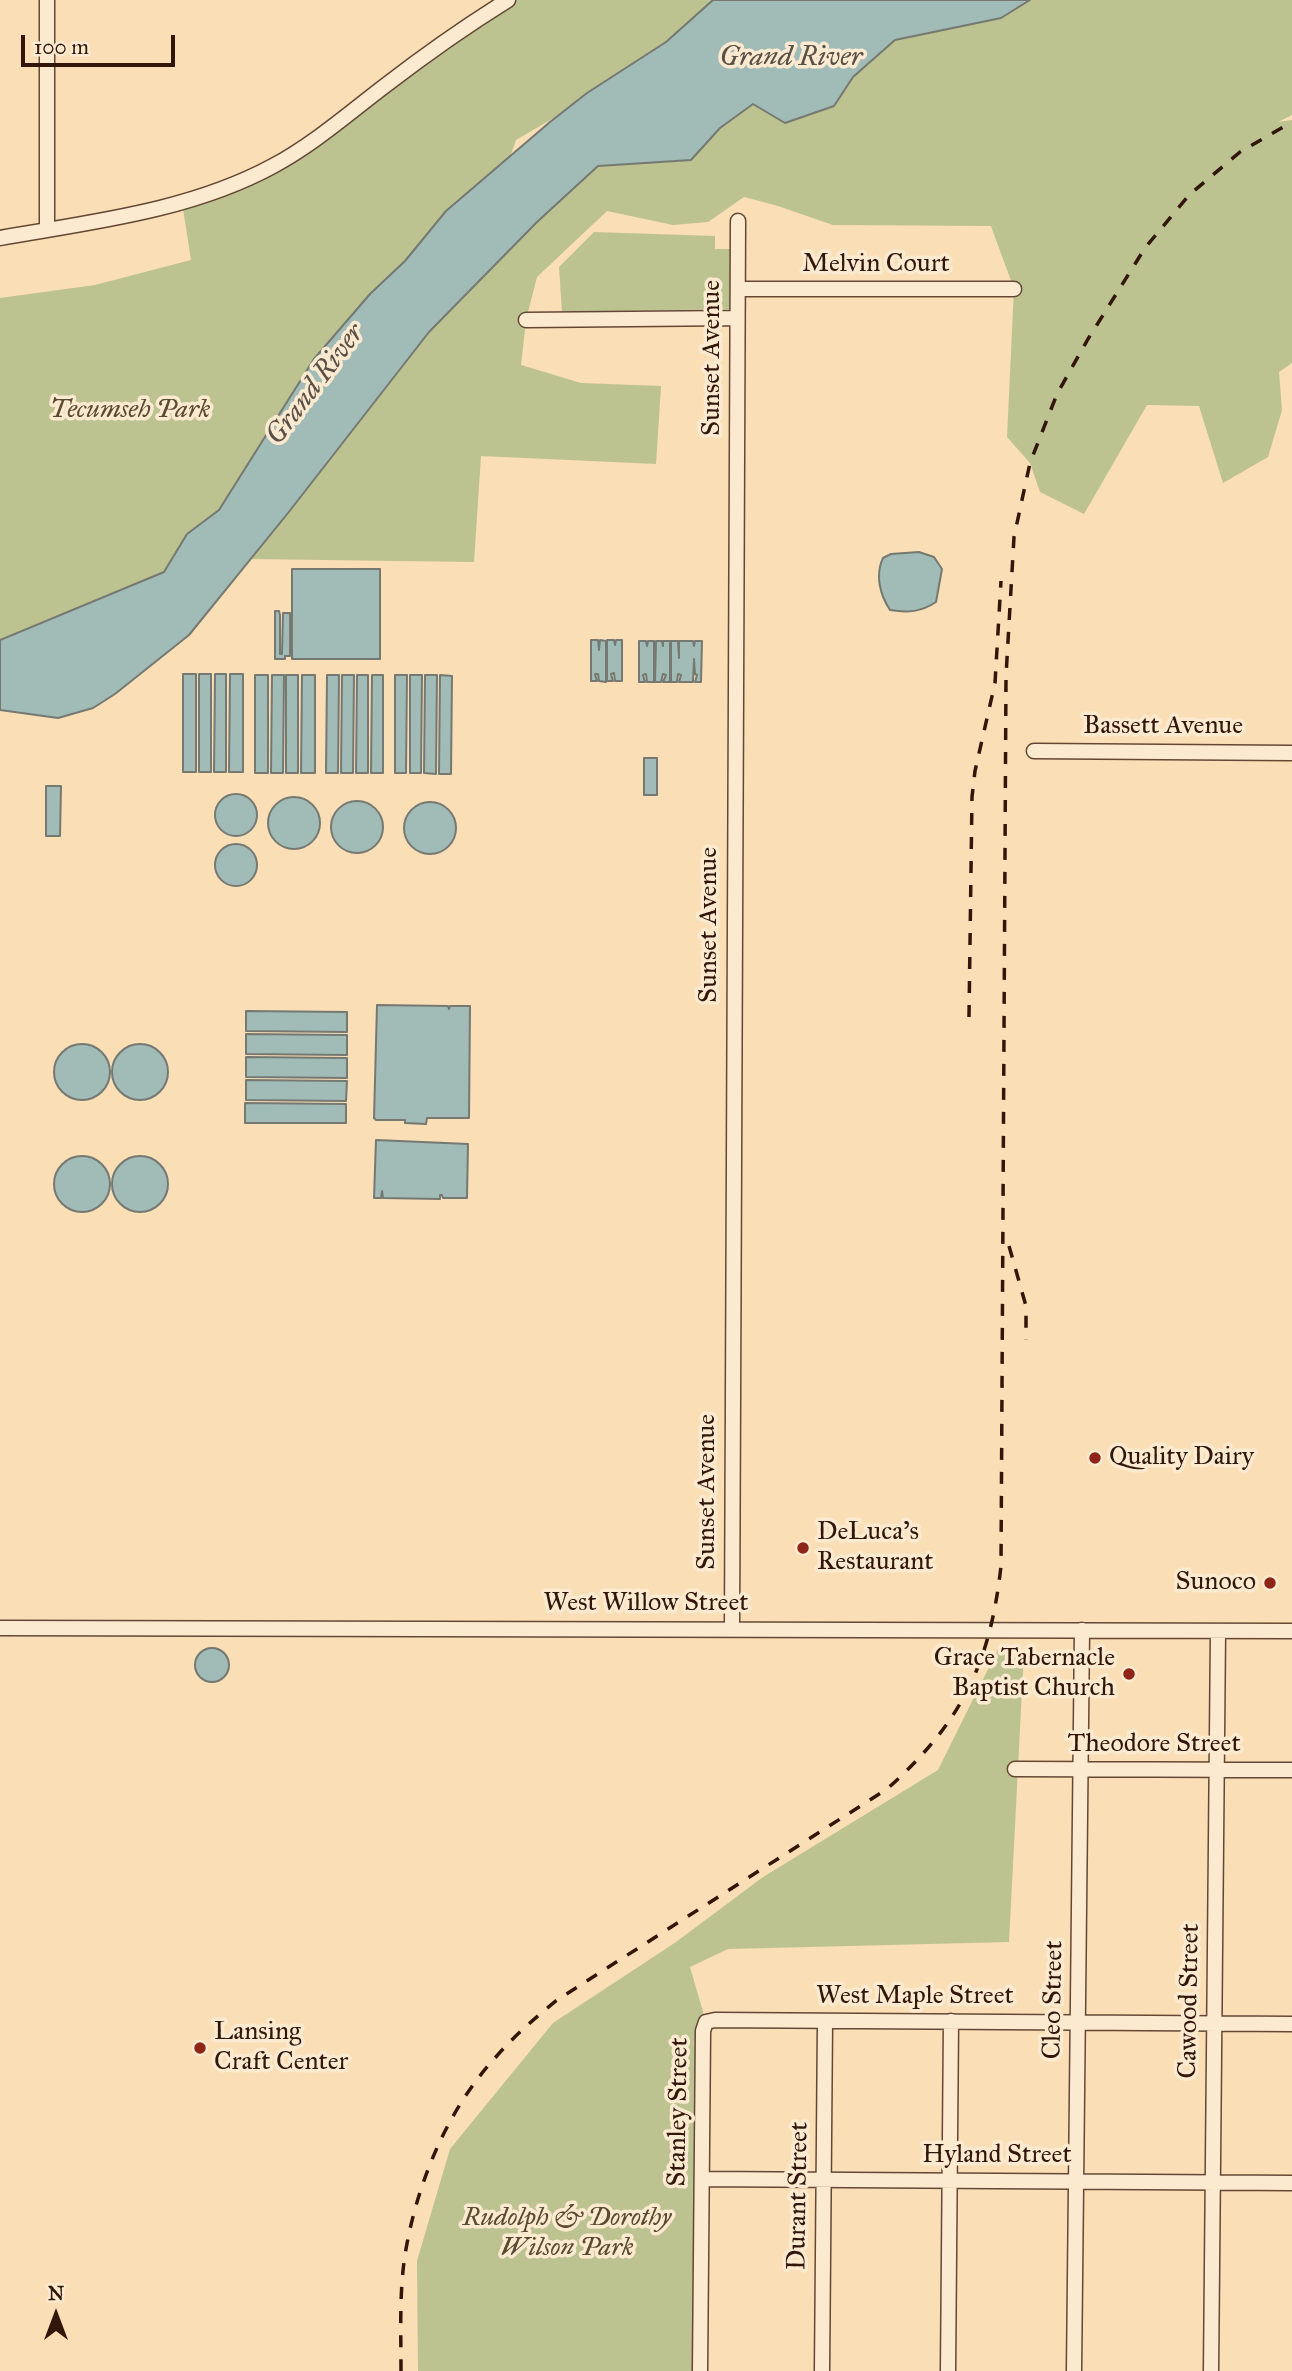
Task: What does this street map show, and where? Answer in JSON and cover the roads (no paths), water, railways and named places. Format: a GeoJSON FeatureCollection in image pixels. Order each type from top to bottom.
{"type":"FeatureCollection","features":[{"type":"Feature","properties":{"kind":"street"},"geometry":{"type":"LineString","coordinates":[[47,0],[47,229]]}},
{"type":"Feature","properties":{"kind":"street"},"geometry":{"type":"LineString","coordinates":[[0,238],[181,202],[271,168],[336,124],[439,45],[508,0]]}},
{"type":"Feature","properties":{"kind":"street","name":"Sunset Avenue"},"geometry":{"type":"LineString","coordinates":[[732,1629],[738,221]]}},
{"type":"Feature","properties":{"kind":"street","name":"Melvin Court"},"geometry":{"type":"LineString","coordinates":[[738,289],[1014,289]]}},
{"type":"Feature","properties":{"kind":"street"},"geometry":{"type":"LineString","coordinates":[[526,320],[737,318]]}},
{"type":"Feature","properties":{"kind":"street","name":"Bassett Avenue"},"geometry":{"type":"LineString","coordinates":[[1034,751],[1292,753]]}},
{"type":"Feature","properties":{"kind":"street","name":"West Willow Street"},"geometry":{"type":"LineString","coordinates":[[0,1628],[1292,1631]]}},
{"type":"Feature","properties":{"kind":"street","name":"Cleo Street"},"geometry":{"type":"LineString","coordinates":[[1074,2371],[1082,1630]]}},
{"type":"Feature","properties":{"kind":"street","name":"Cawood Street"},"geometry":{"type":"LineString","coordinates":[[1211,2371],[1218,1631]]}},
{"type":"Feature","properties":{"kind":"street","name":"Theodore Street"},"geometry":{"type":"LineString","coordinates":[[1015,1769],[1292,1770]]}},
{"type":"Feature","properties":{"kind":"street","name":"Durant Street"},"geometry":{"type":"LineString","coordinates":[[822,2371],[825,2021]]}},
{"type":"Feature","properties":{"kind":"street"},"geometry":{"type":"LineString","coordinates":[[948,2371],[951,2021]]}},
{"type":"Feature","properties":{"kind":"street","name":"West Maple Street"},"geometry":{"type":"LineString","coordinates":[[706,2022],[1292,2024]]}},
{"type":"Feature","properties":{"kind":"street","name":"Stanley Street"},"geometry":{"type":"LineString","coordinates":[[700,2371],[703,2031],[706,2022]]}},
{"type":"Feature","properties":{"kind":"street","name":"Hyland Street"},"geometry":{"type":"LineString","coordinates":[[702,2179],[1292,2183]]}},
{"type":"Feature","properties":{"kind":"water","name":"Grand River"},"geometry":{"type":"Polygon","coordinates":[[[713,0],[1030,0],[1001,18],[895,40],[853,77],[834,106],[785,123],[753,104],[720,128],[691,160],[598,166],[537,222],[429,332],[189,635],[115,694],[93,708],[58,718],[0,710],[0,640],[164,572],[187,534],[219,510],[314,359],[370,294],[405,261],[446,211],[550,122],[587,93],[666,42],[713,0]]]}},
{"type":"Feature","properties":{"kind":"water"},"geometry":{"type":"Polygon","coordinates":[[[919,552],[934,557],[942,569],[936,602],[914,611],[890,610],[880,585],[879,571],[883,558],[891,554],[919,552]]]}},
{"type":"Feature","properties":{"kind":"water"},"geometry":{"type":"Polygon","coordinates":[[[292,569],[380,569],[380,659],[292,659],[292,569]]]}},
{"type":"Feature","properties":{"kind":"water"},"geometry":{"type":"Polygon","coordinates":[[[275,611],[279,611],[280,615],[280,654],[283,613],[290,613],[290,656],[285,656],[285,659],[275,659],[275,611]]]}},
{"type":"Feature","properties":{"kind":"water"},"geometry":{"type":"Polygon","coordinates":[[[591,640],[598,640],[599,650],[600,640],[606,641],[606,682],[599,681],[598,674],[595,674],[597,681],[591,681],[591,640]]]}},
{"type":"Feature","properties":{"kind":"water"},"geometry":{"type":"Polygon","coordinates":[[[607,640],[614,640],[615,645],[616,640],[622,640],[622,681],[615,681],[614,673],[611,674],[613,681],[607,681],[607,640]]]}},
{"type":"Feature","properties":{"kind":"water"},"geometry":{"type":"Polygon","coordinates":[[[639,641],[646,641],[647,646],[648,641],[654,641],[654,682],[647,682],[646,674],[643,675],[645,682],[639,682],[639,641]]]}},
{"type":"Feature","properties":{"kind":"water"},"geometry":{"type":"Polygon","coordinates":[[[656,641],[662,641],[663,646],[663,641],[670,641],[670,682],[663,682],[666,675],[663,674],[661,682],[655,682],[656,641]]]}},
{"type":"Feature","properties":{"kind":"water"},"geometry":{"type":"Polygon","coordinates":[[[671,641],[678,641],[679,658],[679,641],[693,641],[694,646],[695,641],[702,641],[701,682],[695,682],[697,675],[694,659],[693,682],[679,682],[681,675],[678,674],[677,682],[671,682],[671,641]]]}},
{"type":"Feature","properties":{"kind":"water"},"geometry":{"type":"Polygon","coordinates":[[[183,674],[196,674],[196,772],[183,772],[183,674]]]}},
{"type":"Feature","properties":{"kind":"water"},"geometry":{"type":"Polygon","coordinates":[[[199,674],[211,674],[211,772],[199,772],[199,674]]]}},
{"type":"Feature","properties":{"kind":"water"},"geometry":{"type":"Polygon","coordinates":[[[215,674],[226,674],[226,772],[214,772],[215,674]]]}},
{"type":"Feature","properties":{"kind":"water"},"geometry":{"type":"Polygon","coordinates":[[[230,674],[243,674],[243,772],[229,772],[230,674]]]}},
{"type":"Feature","properties":{"kind":"water"},"geometry":{"type":"Polygon","coordinates":[[[255,675],[268,675],[268,773],[255,773],[255,675]]]}},
{"type":"Feature","properties":{"kind":"water"},"geometry":{"type":"Polygon","coordinates":[[[272,675],[284,675],[283,773],[271,773],[272,675]]]}},
{"type":"Feature","properties":{"kind":"water"},"geometry":{"type":"Polygon","coordinates":[[[286,675],[298,675],[298,773],[286,773],[286,675]]]}},
{"type":"Feature","properties":{"kind":"water"},"geometry":{"type":"Polygon","coordinates":[[[302,675],[315,675],[315,773],[301,773],[302,675]]]}},
{"type":"Feature","properties":{"kind":"water"},"geometry":{"type":"Polygon","coordinates":[[[327,675],[339,675],[338,773],[326,773],[327,675]]]}},
{"type":"Feature","properties":{"kind":"water"},"geometry":{"type":"Polygon","coordinates":[[[342,675],[354,675],[353,773],[341,773],[342,675]]]}},
{"type":"Feature","properties":{"kind":"water"},"geometry":{"type":"Polygon","coordinates":[[[357,675],[368,675],[368,773],[356,773],[357,675]]]}},
{"type":"Feature","properties":{"kind":"water"},"geometry":{"type":"Polygon","coordinates":[[[372,675],[383,675],[383,773],[371,773],[372,675]]]}},
{"type":"Feature","properties":{"kind":"water"},"geometry":{"type":"Polygon","coordinates":[[[395,675],[407,675],[406,773],[395,773],[395,675]]]}},
{"type":"Feature","properties":{"kind":"water"},"geometry":{"type":"Polygon","coordinates":[[[410,675],[422,675],[421,773],[410,773],[410,675]]]}},
{"type":"Feature","properties":{"kind":"water"},"geometry":{"type":"Polygon","coordinates":[[[425,675],[437,675],[436,774],[424,773],[425,675]]]}},
{"type":"Feature","properties":{"kind":"water"},"geometry":{"type":"Polygon","coordinates":[[[440,675],[452,676],[451,774],[439,774],[440,675]]]}},
{"type":"Feature","properties":{"kind":"water"},"geometry":{"type":"Polygon","coordinates":[[[644,758],[657,758],[657,795],[644,795],[644,758]]]}},
{"type":"Feature","properties":{"kind":"water"},"geometry":{"type":"Polygon","coordinates":[[[46,786],[61,786],[60,836],[46,836],[46,786]]]}},
{"type":"Feature","properties":{"kind":"water"},"geometry":{"type":"Polygon","coordinates":[[[236,794],[251,800],[257,815],[251,830],[236,836],[221,830],[215,815],[221,800],[236,794]]]}},
{"type":"Feature","properties":{"kind":"water"},"geometry":{"type":"Polygon","coordinates":[[[294,797],[304,799],[312,805],[318,813],[318,833],[312,841],[304,847],[294,849],[284,847],[276,841],[270,833],[268,823],[270,813],[276,805],[284,799],[294,797]]]}},
{"type":"Feature","properties":{"kind":"water"},"geometry":{"type":"Polygon","coordinates":[[[357,801],[367,803],[375,809],[381,817],[381,837],[375,845],[367,851],[357,853],[347,851],[339,845],[333,837],[331,827],[333,817],[339,809],[347,803],[357,801]]]}},
{"type":"Feature","properties":{"kind":"water"},"geometry":{"type":"Polygon","coordinates":[[[430,802],[440,804],[448,810],[454,818],[454,838],[448,846],[440,852],[430,854],[420,852],[412,846],[406,838],[404,828],[406,818],[412,810],[420,804],[430,802]]]}},
{"type":"Feature","properties":{"kind":"water"},"geometry":{"type":"Polygon","coordinates":[[[236,844],[251,850],[257,865],[251,880],[236,886],[221,880],[215,865],[221,850],[236,844]]]}},
{"type":"Feature","properties":{"kind":"water"},"geometry":{"type":"Polygon","coordinates":[[[377,1005],[448,1006],[449,1009],[450,1006],[470,1006],[469,1118],[427,1118],[426,1124],[374,1118],[377,1005]]]}},
{"type":"Feature","properties":{"kind":"water"},"geometry":{"type":"Polygon","coordinates":[[[246,1011],[347,1012],[347,1032],[246,1031],[246,1011]]]}},
{"type":"Feature","properties":{"kind":"water"},"geometry":{"type":"Polygon","coordinates":[[[246,1034],[347,1035],[347,1055],[246,1054],[246,1034]]]}},
{"type":"Feature","properties":{"kind":"water"},"geometry":{"type":"Polygon","coordinates":[[[82,1044],[93,1046],[102,1052],[108,1061],[108,1083],[102,1092],[93,1098],[82,1100],[71,1098],[62,1092],[56,1083],[54,1072],[56,1061],[62,1052],[71,1046],[82,1044]]]}},
{"type":"Feature","properties":{"kind":"water"},"geometry":{"type":"Polygon","coordinates":[[[140,1044],[151,1046],[160,1052],[166,1061],[166,1083],[160,1092],[151,1098],[140,1100],[129,1098],[120,1092],[114,1083],[112,1072],[114,1061],[120,1052],[129,1046],[140,1044]]]}},
{"type":"Feature","properties":{"kind":"water"},"geometry":{"type":"Polygon","coordinates":[[[246,1057],[347,1058],[347,1078],[246,1077],[246,1057]]]}},
{"type":"Feature","properties":{"kind":"water"},"geometry":{"type":"Polygon","coordinates":[[[246,1080],[347,1081],[346,1101],[246,1100],[246,1080]]]}},
{"type":"Feature","properties":{"kind":"water"},"geometry":{"type":"Polygon","coordinates":[[[245,1103],[346,1104],[346,1123],[245,1123],[245,1103]]]}},
{"type":"Feature","properties":{"kind":"water"},"geometry":{"type":"Polygon","coordinates":[[[376,1140],[468,1144],[467,1198],[443,1198],[440,1195],[440,1199],[383,1198],[382,1191],[381,1198],[374,1198],[376,1140]]]}},
{"type":"Feature","properties":{"kind":"water"},"geometry":{"type":"Polygon","coordinates":[[[82,1156],[93,1158],[102,1164],[108,1173],[108,1195],[102,1204],[93,1210],[82,1212],[71,1210],[62,1204],[56,1195],[54,1184],[56,1173],[62,1164],[71,1158],[82,1156]]]}},
{"type":"Feature","properties":{"kind":"water"},"geometry":{"type":"Polygon","coordinates":[[[140,1156],[151,1158],[160,1164],[166,1173],[166,1195],[160,1204],[151,1210],[140,1212],[129,1210],[120,1204],[114,1195],[112,1184],[114,1173],[120,1164],[129,1158],[140,1156]]]}},
{"type":"Feature","properties":{"kind":"water"},"geometry":{"type":"Polygon","coordinates":[[[212,1648],[224,1653],[229,1665],[224,1677],[212,1682],[200,1677],[195,1665],[200,1653],[212,1648]]]}},
{"type":"Feature","properties":{"kind":"railway"},"geometry":{"type":"LineString","coordinates":[[401,2371],[402,2279],[411,2223],[437,2147],[478,2078],[510,2042],[557,2000],[887,1789],[913,1765],[953,1716],[980,1663],[996,1601],[1001,1566],[1006,676],[1014,537],[1030,463],[1057,394],[1145,248],[1189,195],[1240,152],[1292,122]]}},
{"type":"Feature","properties":{"kind":"railway"},"geometry":{"type":"LineString","coordinates":[[969,1017],[972,797],[975,771],[995,683],[1001,581]]}},
{"type":"Feature","properties":{"kind":"railway"},"geometry":{"type":"LineString","coordinates":[[1009,1246],[1026,1306],[1026,1340]]}},
{"type":"Feature","properties":{"kind":"place","name":"Quality Dairy"},"geometry":{"type":"Point","coordinates":[1095,1458]}},
{"type":"Feature","properties":{"kind":"place","name":"DeLuca's Restaurant"},"geometry":{"type":"Point","coordinates":[803,1548]}},
{"type":"Feature","properties":{"kind":"place","name":"Sunoco"},"geometry":{"type":"Point","coordinates":[1270,1583]}},
{"type":"Feature","properties":{"kind":"place","name":"Grace Tabernacle Baptist Church"},"geometry":{"type":"Point","coordinates":[1129,1674]}},
{"type":"Feature","properties":{"kind":"place","name":"Lansing Craft Center"},"geometry":{"type":"Point","coordinates":[200,2048]}},
{"type":"Feature","properties":{"kind":"park label","name":"Tecumseh Park"},"geometry":{"type":"Point","coordinates":[130,411]}},
{"type":"Feature","properties":{"kind":"park label","name":"Rudolph & Dorothy Wilson Park"},"geometry":{"type":"Point","coordinates":[567,2234]}}]}
